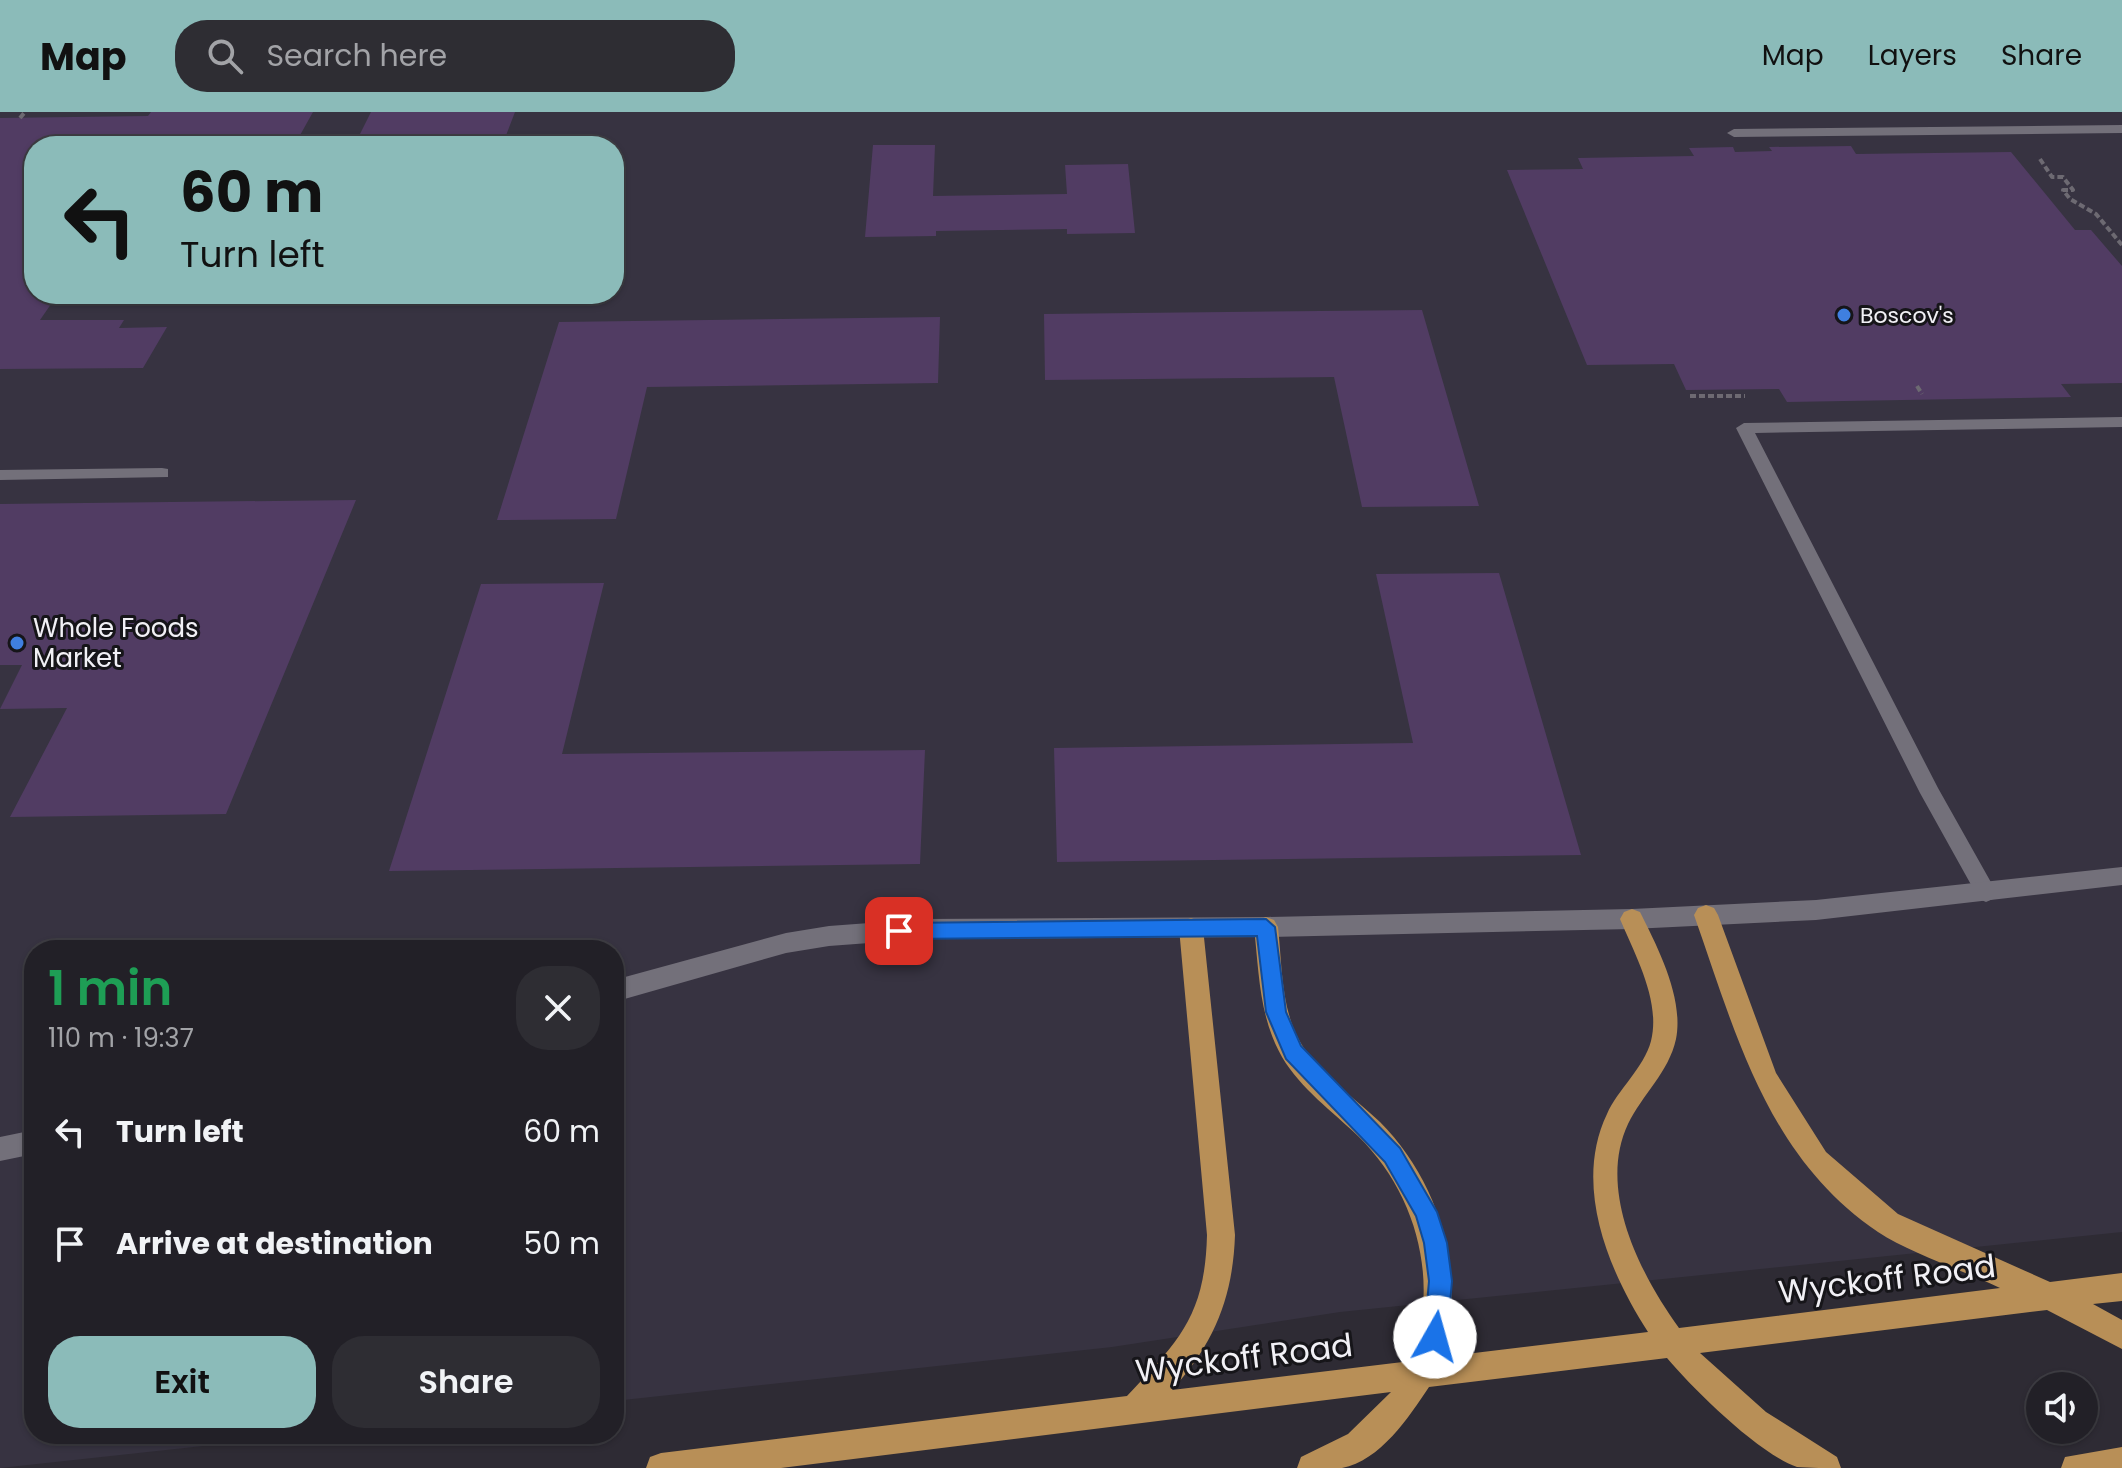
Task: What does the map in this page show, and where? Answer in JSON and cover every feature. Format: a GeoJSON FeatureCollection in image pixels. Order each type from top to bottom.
{"type":"FeatureCollection","features":[{"type":"Feature","properties":{"kind":"main road"},"geometry":{"type":"LineString","coordinates":[[1706,915],[1765,1079],[1817,1161],[1888,1223],[2049,1296],[2122,1335]]}},
{"type":"Feature","properties":{"kind":"main road"},"geometry":{"type":"LineString","coordinates":[[1632,919],[1662,1000],[1666,1030],[1658,1055],[1623,1106],[1610,1135],[1604,1166],[1606,1199],[1619,1247],[1637,1290],[1670,1343],[1696,1374],[1765,1431],[1826,1468]]}},
{"type":"Feature","properties":{"kind":"main road"},"geometry":{"type":"LineString","coordinates":[[1266,927],[1276,1012],[1293,1052],[1393,1155],[1426,1212],[1436,1243],[1440,1309],[1422,1373],[1390,1418],[1369,1438],[1312,1468]]}},
{"type":"Feature","properties":{"kind":"main road"},"geometry":{"type":"LineString","coordinates":[[1135,1408],[1183,1358],[1204,1326],[1220,1283],[1221,1235],[1191,928]]}},
{"type":"Feature","properties":{"kind":"main road","name":"Wyckoff Road"},"geometry":{"type":"LineString","coordinates":[[661,1468],[2122,1287]]}},
{"type":"Feature","properties":{"kind":"main road"},"geometry":{"type":"LineString","coordinates":[[2076,1468],[2122,1462]]}},
{"type":"Feature","properties":{"kind":"street"},"geometry":{"type":"LineString","coordinates":[[624,988],[786,943],[829,936],[923,929],[1266,927],[1632,919],[1816,910],[2122,876]]}},
{"type":"Feature","properties":{"kind":"street"},"geometry":{"type":"LineString","coordinates":[[0,1149],[24,1144]]}},
{"type":"Feature","properties":{"kind":"lane"},"geometry":{"type":"LineString","coordinates":[[1734,133],[2122,129]]}},
{"type":"Feature","properties":{"kind":"lane"},"geometry":{"type":"LineString","coordinates":[[1986,893],[1930,793],[1744,428],[2122,422]]}},
{"type":"Feature","properties":{"kind":"lane"},"geometry":{"type":"LineString","coordinates":[[0,475],[162,473]]}},
{"type":"Feature","properties":{"kind":"path"},"geometry":{"type":"LineString","coordinates":[[20,118],[25,112]]}},
{"type":"Feature","properties":{"kind":"path"},"geometry":{"type":"LineString","coordinates":[[2043,153],[2048,159],[2038,159],[2052,177],[2063,177],[2073,190],[2063,190],[2070,199],[2096,214],[2122,245]]}},
{"type":"Feature","properties":{"kind":"path"},"geometry":{"type":"LineString","coordinates":[[1917,386],[1922,394]]}},
{"type":"Feature","properties":{"kind":"shaded area"},"geometry":{"type":"Polygon","coordinates":[[[0,112],[2122,112],[2122,1232],[1340,1312],[1112,1347],[624,1400],[624,940],[24,940],[24,1444],[221,1444],[0,1468],[0,112]]]}},
{"type":"Feature","properties":{"kind":"building"},"geometry":{"type":"Polygon","coordinates":[[[151,112],[313,112],[300,136],[24,136],[24,304],[51,304],[40,320],[124,320],[119,328],[167,327],[143,368],[0,369],[0,118],[148,116],[151,112]]]}},
{"type":"Feature","properties":{"kind":"building"},"geometry":{"type":"Polygon","coordinates":[[[371,112],[515,112],[506,136],[359,136],[371,112]]]}},
{"type":"Feature","properties":{"kind":"building"},"geometry":{"type":"Polygon","coordinates":[[[873,145],[935,145],[933,196],[1067,194],[1065,165],[1128,164],[1135,233],[1067,234],[1067,229],[936,231],[936,236],[865,237],[873,145]]]}},
{"type":"Feature","properties":{"kind":"building","name":"Boscov's"},"geometry":{"type":"Polygon","coordinates":[[[1851,146],[1856,154],[2011,152],[2075,230],[2091,230],[2122,266],[2122,383],[2061,384],[2071,397],[1787,402],[1779,389],[1686,390],[1674,364],[1587,365],[1507,170],[1583,169],[1578,158],[1694,156],[1689,148],[1733,147],[1735,152],[1772,151],[1769,147],[1851,146]]]}},
{"type":"Feature","properties":{"kind":"building"},"geometry":{"type":"Polygon","coordinates":[[[1422,310],[1479,506],[1362,507],[1334,377],[1045,380],[1044,314],[1422,310]]]}},
{"type":"Feature","properties":{"kind":"building"},"geometry":{"type":"Polygon","coordinates":[[[940,317],[938,383],[647,387],[616,519],[497,520],[559,322],[940,317]]]}},
{"type":"Feature","properties":{"kind":"building"},"geometry":{"type":"Polygon","coordinates":[[[356,500],[226,814],[10,817],[67,708],[0,709],[22,665],[0,665],[0,504],[356,500]]]}},
{"type":"Feature","properties":{"kind":"building"},"geometry":{"type":"Polygon","coordinates":[[[1499,573],[1581,855],[1057,862],[1054,748],[1413,743],[1376,574],[1499,573]]]}},
{"type":"Feature","properties":{"kind":"building"},"geometry":{"type":"Polygon","coordinates":[[[604,583],[562,754],[925,750],[920,864],[389,871],[481,584],[604,583]]]}},
{"type":"Feature","properties":{"kind":"place","name":"Boscov's"},"geometry":{"type":"Point","coordinates":[1844,315]}},
{"type":"Feature","properties":{"kind":"place","name":"Whole Foods Market"},"geometry":{"type":"Point","coordinates":[17,643]}},
{"type":"Feature","properties":{"kind":"route"},"geometry":{"type":"LineString","coordinates":[[899,931],[1266,927],[1276,1012],[1293,1052],[1308,1072],[1370,1129],[1393,1155],[1426,1212],[1436,1243],[1440,1281],[1440,1309],[1435,1337]]}}]}
